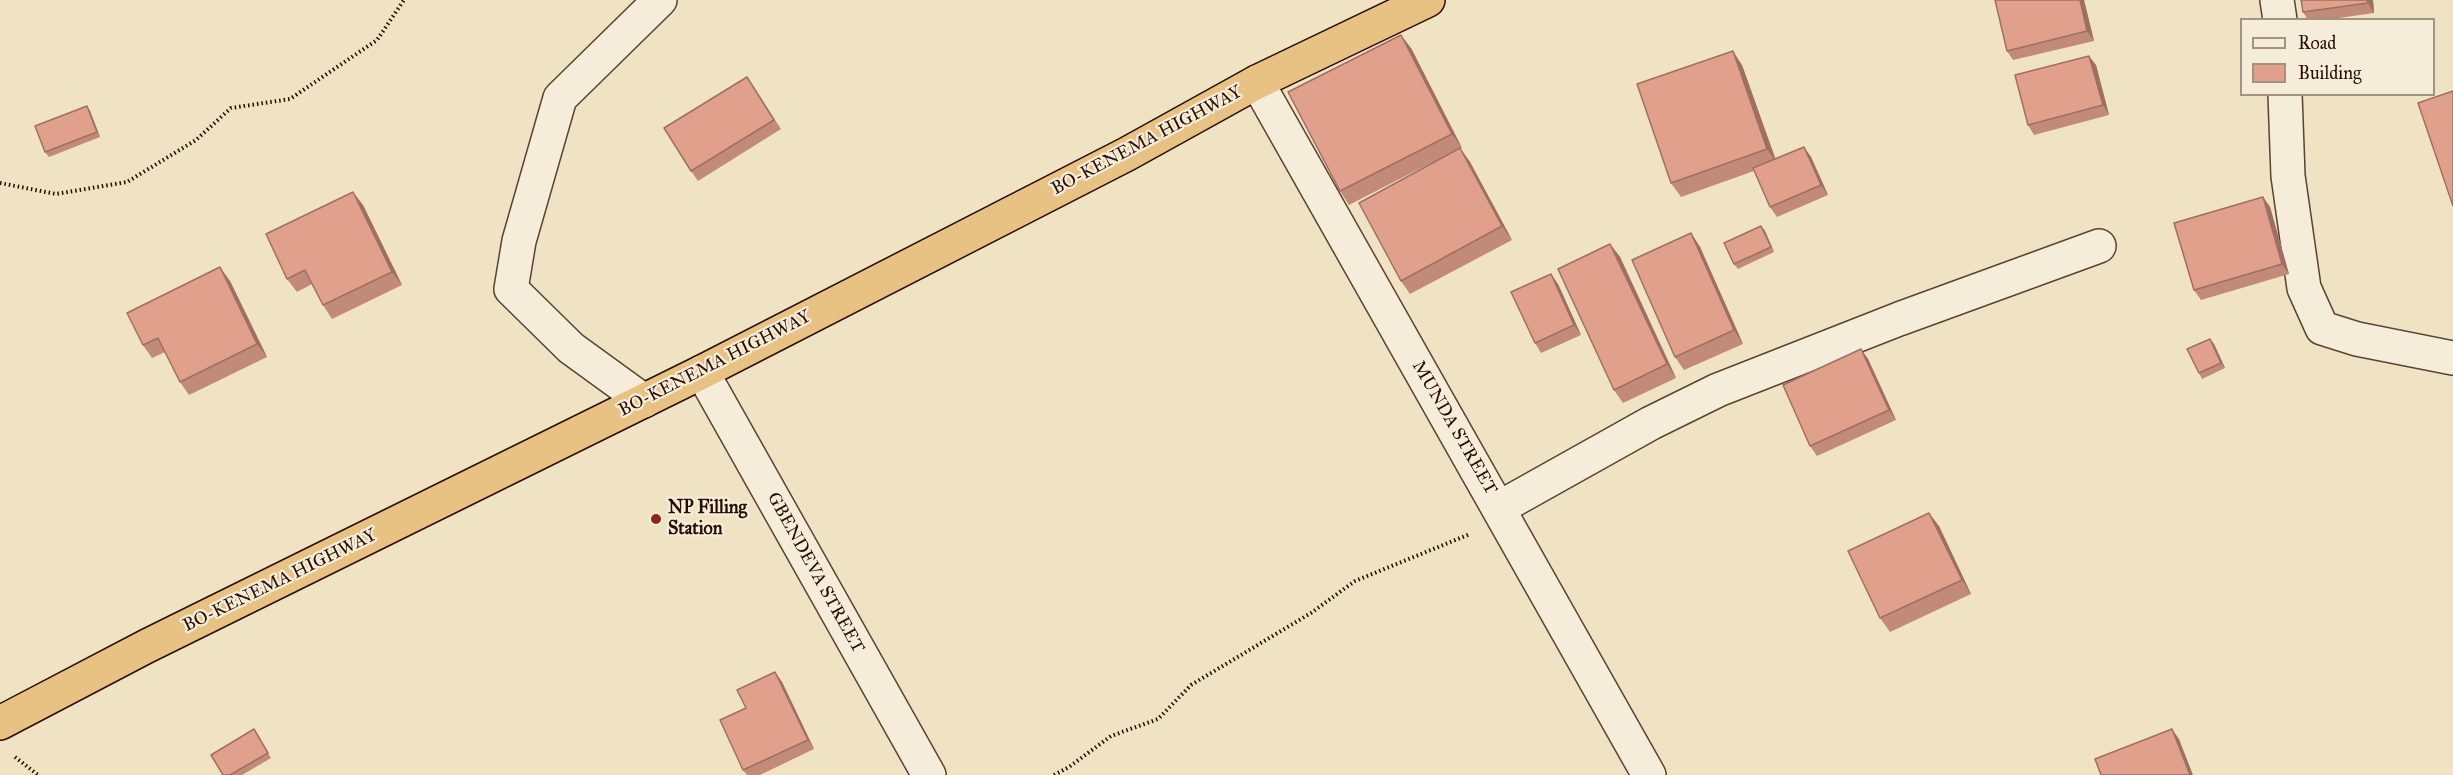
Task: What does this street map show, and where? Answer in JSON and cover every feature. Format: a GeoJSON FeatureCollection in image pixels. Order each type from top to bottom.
{"type":"FeatureCollection","features":[{"type":"Feature","properties":{"kind":"highway","name":"BO-KENEMA HIGHWAY"},"geometry":{"type":"LineString","coordinates":[[4,737],[147,646],[702,372],[1127,154],[1257,82],[1428,0]]}},
{"type":"Feature","properties":{"kind":"street"},"geometry":{"type":"LineString","coordinates":[[2277,0],[2280,18]]}},
{"type":"Feature","properties":{"kind":"street"},"geometry":{"type":"LineString","coordinates":[[644,401],[571,348],[511,289],[519,241],[560,98],[655,2]]}},
{"type":"Feature","properties":{"kind":"street","name":"MUNDA STREET"},"geometry":{"type":"LineString","coordinates":[[1257,82],[1649,775]]}},
{"type":"Feature","properties":{"kind":"street"},"geometry":{"type":"LineString","coordinates":[[2285,96],[2288,176],[2304,288],[2322,328],[2356,339],[2453,358]]}},
{"type":"Feature","properties":{"kind":"street"},"geometry":{"type":"LineString","coordinates":[[1503,514],[1651,423],[1718,390],[1899,319],[2099,246]]}},
{"type":"Feature","properties":{"kind":"street","name":"GBENDEVA STREET"},"geometry":{"type":"LineString","coordinates":[[702,372],[929,775]]}},
{"type":"Feature","properties":{"kind":"path"},"geometry":{"type":"LineString","coordinates":[[0,183],[56,194],[127,182],[196,140],[231,108],[290,99],[377,40],[404,0]]}},
{"type":"Feature","properties":{"kind":"path"},"geometry":{"type":"LineString","coordinates":[[1054,775],[1111,736],[1158,719],[1191,685],[1311,613],[1355,581],[1503,514]]}},
{"type":"Feature","properties":{"kind":"path"},"geometry":{"type":"LineString","coordinates":[[4,737],[39,775]]}},
{"type":"Feature","properties":{"kind":"building"},"geometry":{"type":"Polygon","coordinates":[[[1995,0],[2080,0],[2087,31],[2007,51],[1995,0]]]}},
{"type":"Feature","properties":{"kind":"building"},"geometry":{"type":"Polygon","coordinates":[[[2301,0],[2367,0],[2368,3],[2303,12],[2301,0]]]}},
{"type":"Feature","properties":{"kind":"building"},"geometry":{"type":"Polygon","coordinates":[[[1401,35],[1452,134],[1340,191],[1288,92],[1401,35]]]}},
{"type":"Feature","properties":{"kind":"building"},"geometry":{"type":"Polygon","coordinates":[[[1733,51],[1767,149],[1671,183],[1637,84],[1733,51]]]}},
{"type":"Feature","properties":{"kind":"building"},"geometry":{"type":"Polygon","coordinates":[[[2089,56],[2103,105],[2028,125],[2015,75],[2089,56]]]}},
{"type":"Feature","properties":{"kind":"building"},"geometry":{"type":"Polygon","coordinates":[[[747,77],[774,120],[691,171],[664,128],[747,77]]]}},
{"type":"Feature","properties":{"kind":"building"},"geometry":{"type":"Polygon","coordinates":[[[2453,91],[2453,206],[2418,103],[2453,91]]]}},
{"type":"Feature","properties":{"kind":"building"},"geometry":{"type":"Polygon","coordinates":[[[87,106],[97,132],[45,152],[35,126],[87,106]]]}},
{"type":"Feature","properties":{"kind":"building"},"geometry":{"type":"Polygon","coordinates":[[[1804,147],[1821,185],[1770,207],[1753,168],[1804,147]]]}},
{"type":"Feature","properties":{"kind":"building"},"geometry":{"type":"Polygon","coordinates":[[[1460,148],[1502,226],[1401,281],[1359,203],[1460,148]]]}},
{"type":"Feature","properties":{"kind":"building"},"geometry":{"type":"Polygon","coordinates":[[[353,192],[392,272],[323,305],[305,270],[287,279],[266,234],[353,192]]]}},
{"type":"Feature","properties":{"kind":"building"},"geometry":{"type":"Polygon","coordinates":[[[2263,197],[2282,264],[2194,290],[2174,223],[2263,197]]]}},
{"type":"Feature","properties":{"kind":"building"},"geometry":{"type":"Polygon","coordinates":[[[1761,226],[1771,247],[1734,264],[1724,243],[1761,226]]]}},
{"type":"Feature","properties":{"kind":"building"},"geometry":{"type":"Polygon","coordinates":[[[1691,233],[1734,330],[1675,357],[1632,260],[1691,233]]]}},
{"type":"Feature","properties":{"kind":"building"},"geometry":{"type":"Polygon","coordinates":[[[1610,244],[1667,364],[1614,390],[1558,269],[1610,244]]]}},
{"type":"Feature","properties":{"kind":"building"},"geometry":{"type":"Polygon","coordinates":[[[220,267],[257,344],[180,382],[158,338],[143,345],[127,313],[220,267]]]}},
{"type":"Feature","properties":{"kind":"building"},"geometry":{"type":"Polygon","coordinates":[[[1551,274],[1574,325],[1535,343],[1511,292],[1551,274]]]}},
{"type":"Feature","properties":{"kind":"building"},"geometry":{"type":"Polygon","coordinates":[[[2210,339],[2221,363],[2199,373],[2187,349],[2210,339]]]}},
{"type":"Feature","properties":{"kind":"building"},"geometry":{"type":"Polygon","coordinates":[[[1861,349],[1889,410],[1810,446],[1783,385],[1861,349]]]}},
{"type":"Feature","properties":{"kind":"building"},"geometry":{"type":"Polygon","coordinates":[[[1929,513],[1962,580],[1880,618],[1848,551],[1929,513]]]}},
{"type":"Feature","properties":{"kind":"building"},"geometry":{"type":"Polygon","coordinates":[[[775,672],[808,740],[743,770],[720,720],[746,708],[737,690],[775,672]]]}},
{"type":"Feature","properties":{"kind":"building"},"geometry":{"type":"Polygon","coordinates":[[[254,729],[268,753],[230,775],[223,775],[211,755],[254,729]]]}},
{"type":"Feature","properties":{"kind":"building"},"geometry":{"type":"Polygon","coordinates":[[[2172,729],[2190,775],[2101,775],[2095,759],[2172,729]]]}},
{"type":"Feature","properties":{"kind":"place","name":"NP Filling Station"},"geometry":{"type":"Point","coordinates":[656,519]}}]}
